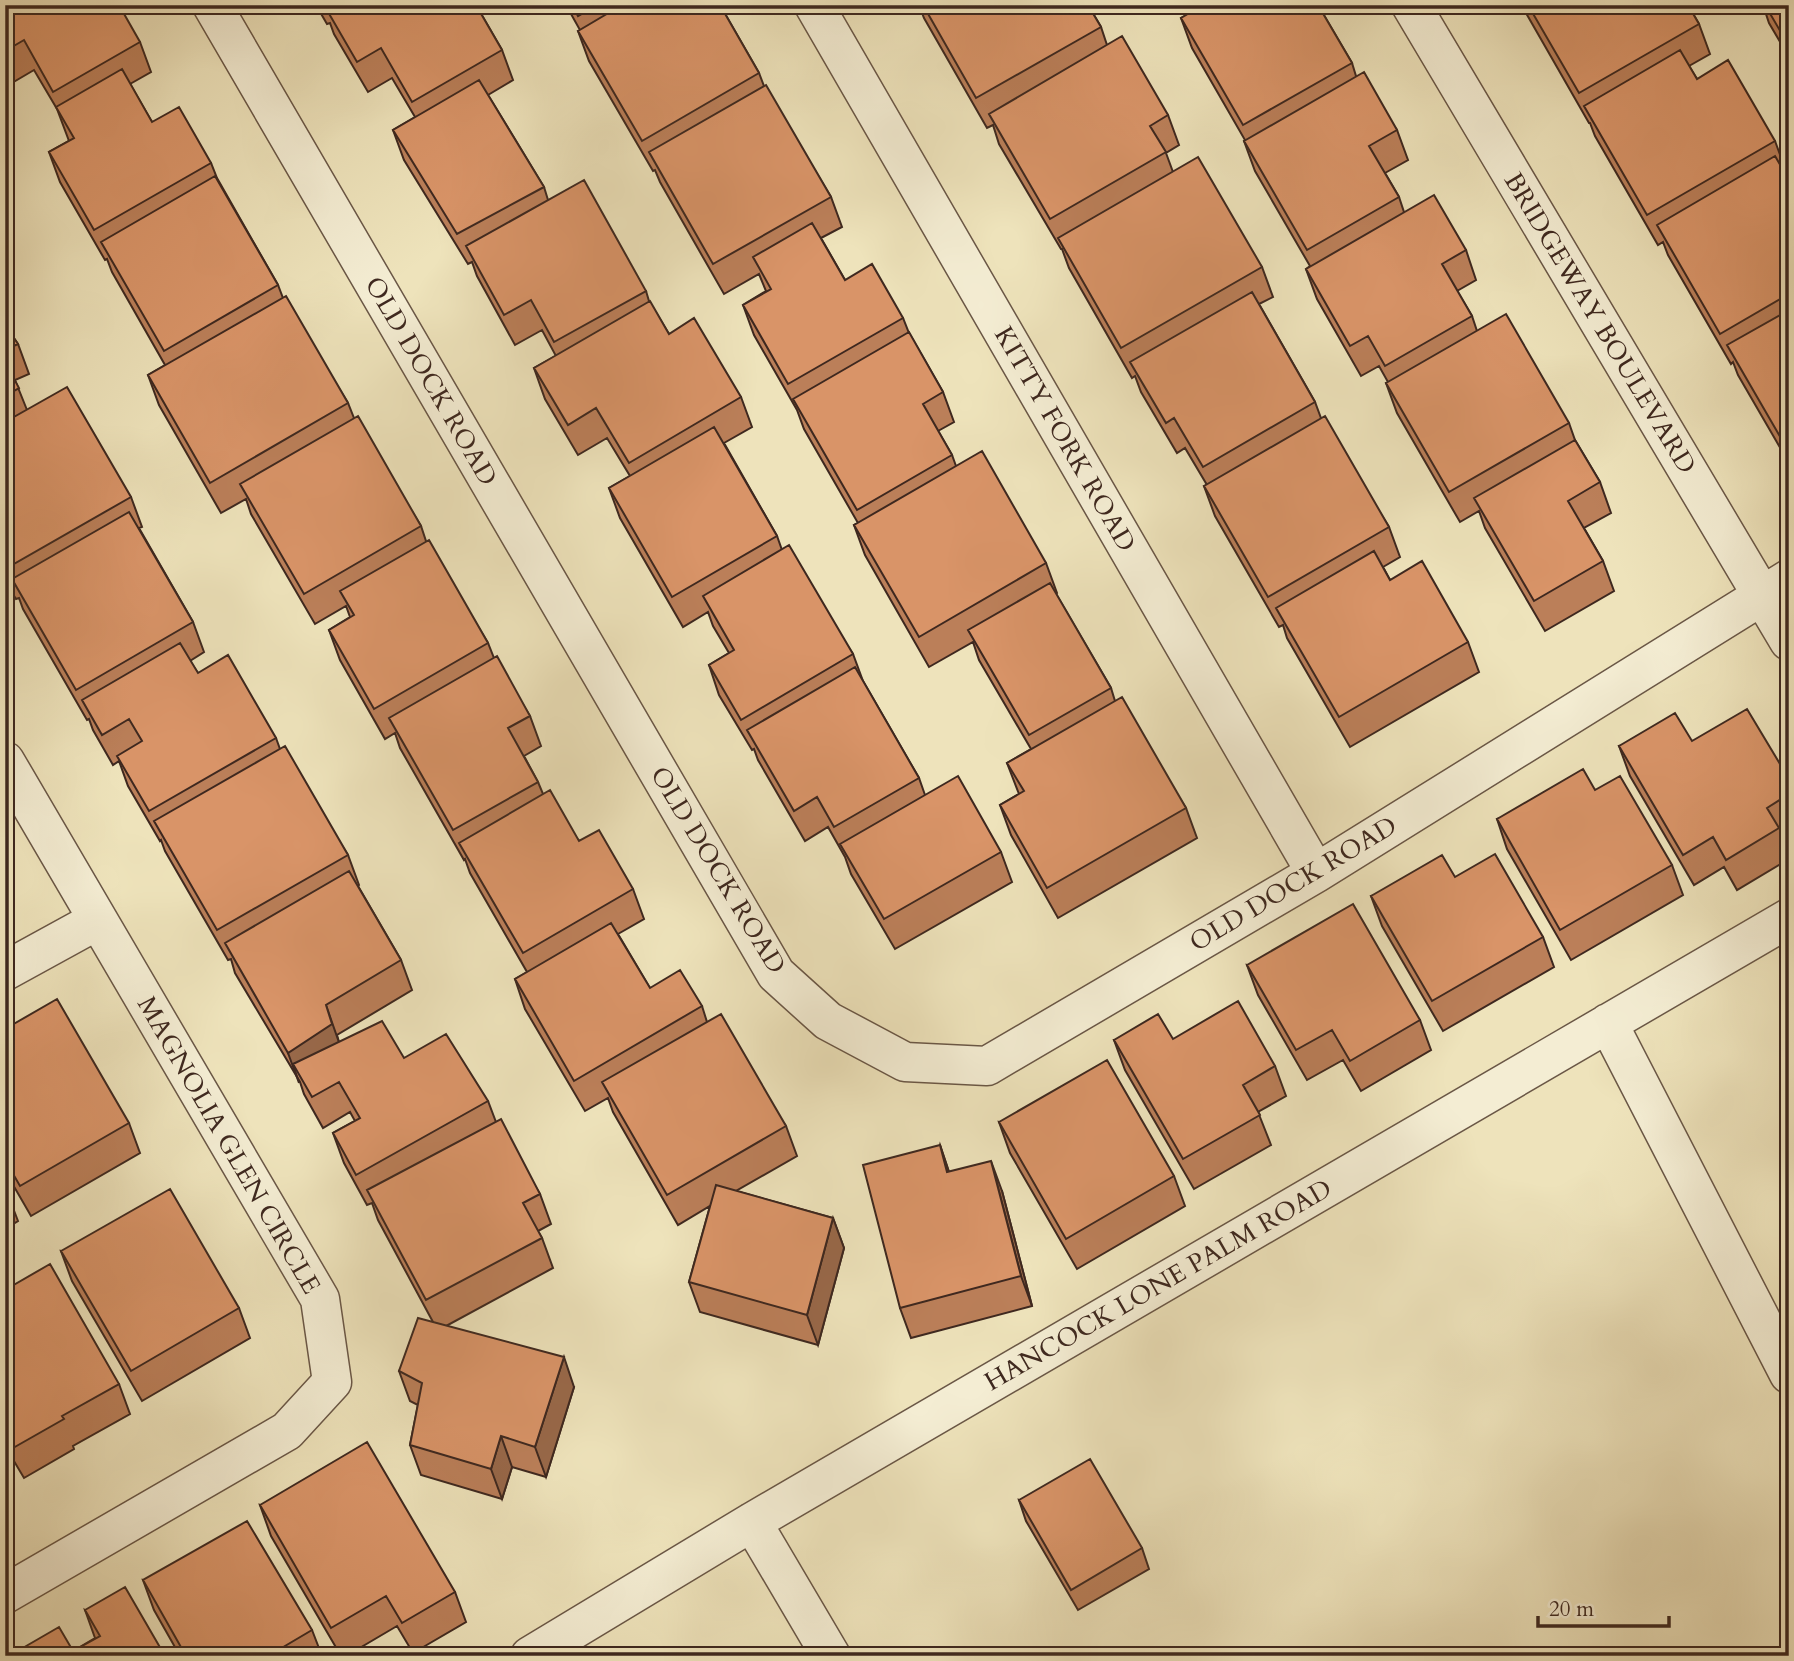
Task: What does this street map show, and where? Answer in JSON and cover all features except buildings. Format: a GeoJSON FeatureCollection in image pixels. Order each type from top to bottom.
{"type":"FeatureCollection","features":[{"type":"Feature","properties":{"kind":"street","name":"OLD DOCK ROAD"},"geometry":{"type":"LineString","coordinates":[[212,5],[776,974],[828,1021],[905,1062],[987,1066],[1316,873],[1775,587]]}},
{"type":"Feature","properties":{"kind":"street","name":"KITTY FORK ROAD"},"geometry":{"type":"LineString","coordinates":[[814,5],[1316,873]]}},
{"type":"Feature","properties":{"kind":"street","name":"BRIDGEWAY BOULEVARD"},"geometry":{"type":"LineString","coordinates":[[1411,5],[1775,587],[1789,640]]}},
{"type":"Feature","properties":{"kind":"street","name":"MAGNOLIA GLEN CIRCLE"},"geometry":{"type":"LineString","coordinates":[[5,761],[320,1299],[332,1382],[287,1431],[5,1594]]}},
{"type":"Feature","properties":{"kind":"street","name":"HANCOCK LONE PALM ROAD"},"geometry":{"type":"LineString","coordinates":[[530,1656],[752,1522],[1789,918]]}},
{"type":"Feature","properties":{"kind":"street"},"geometry":{"type":"LineString","coordinates":[[5,971],[98,920]]}},
{"type":"Feature","properties":{"kind":"street"},"geometry":{"type":"LineString","coordinates":[[1608,1023],[1789,1374]]}},
{"type":"Feature","properties":{"kind":"street"},"geometry":{"type":"LineString","coordinates":[[752,1522],[831,1656]]}}]}
